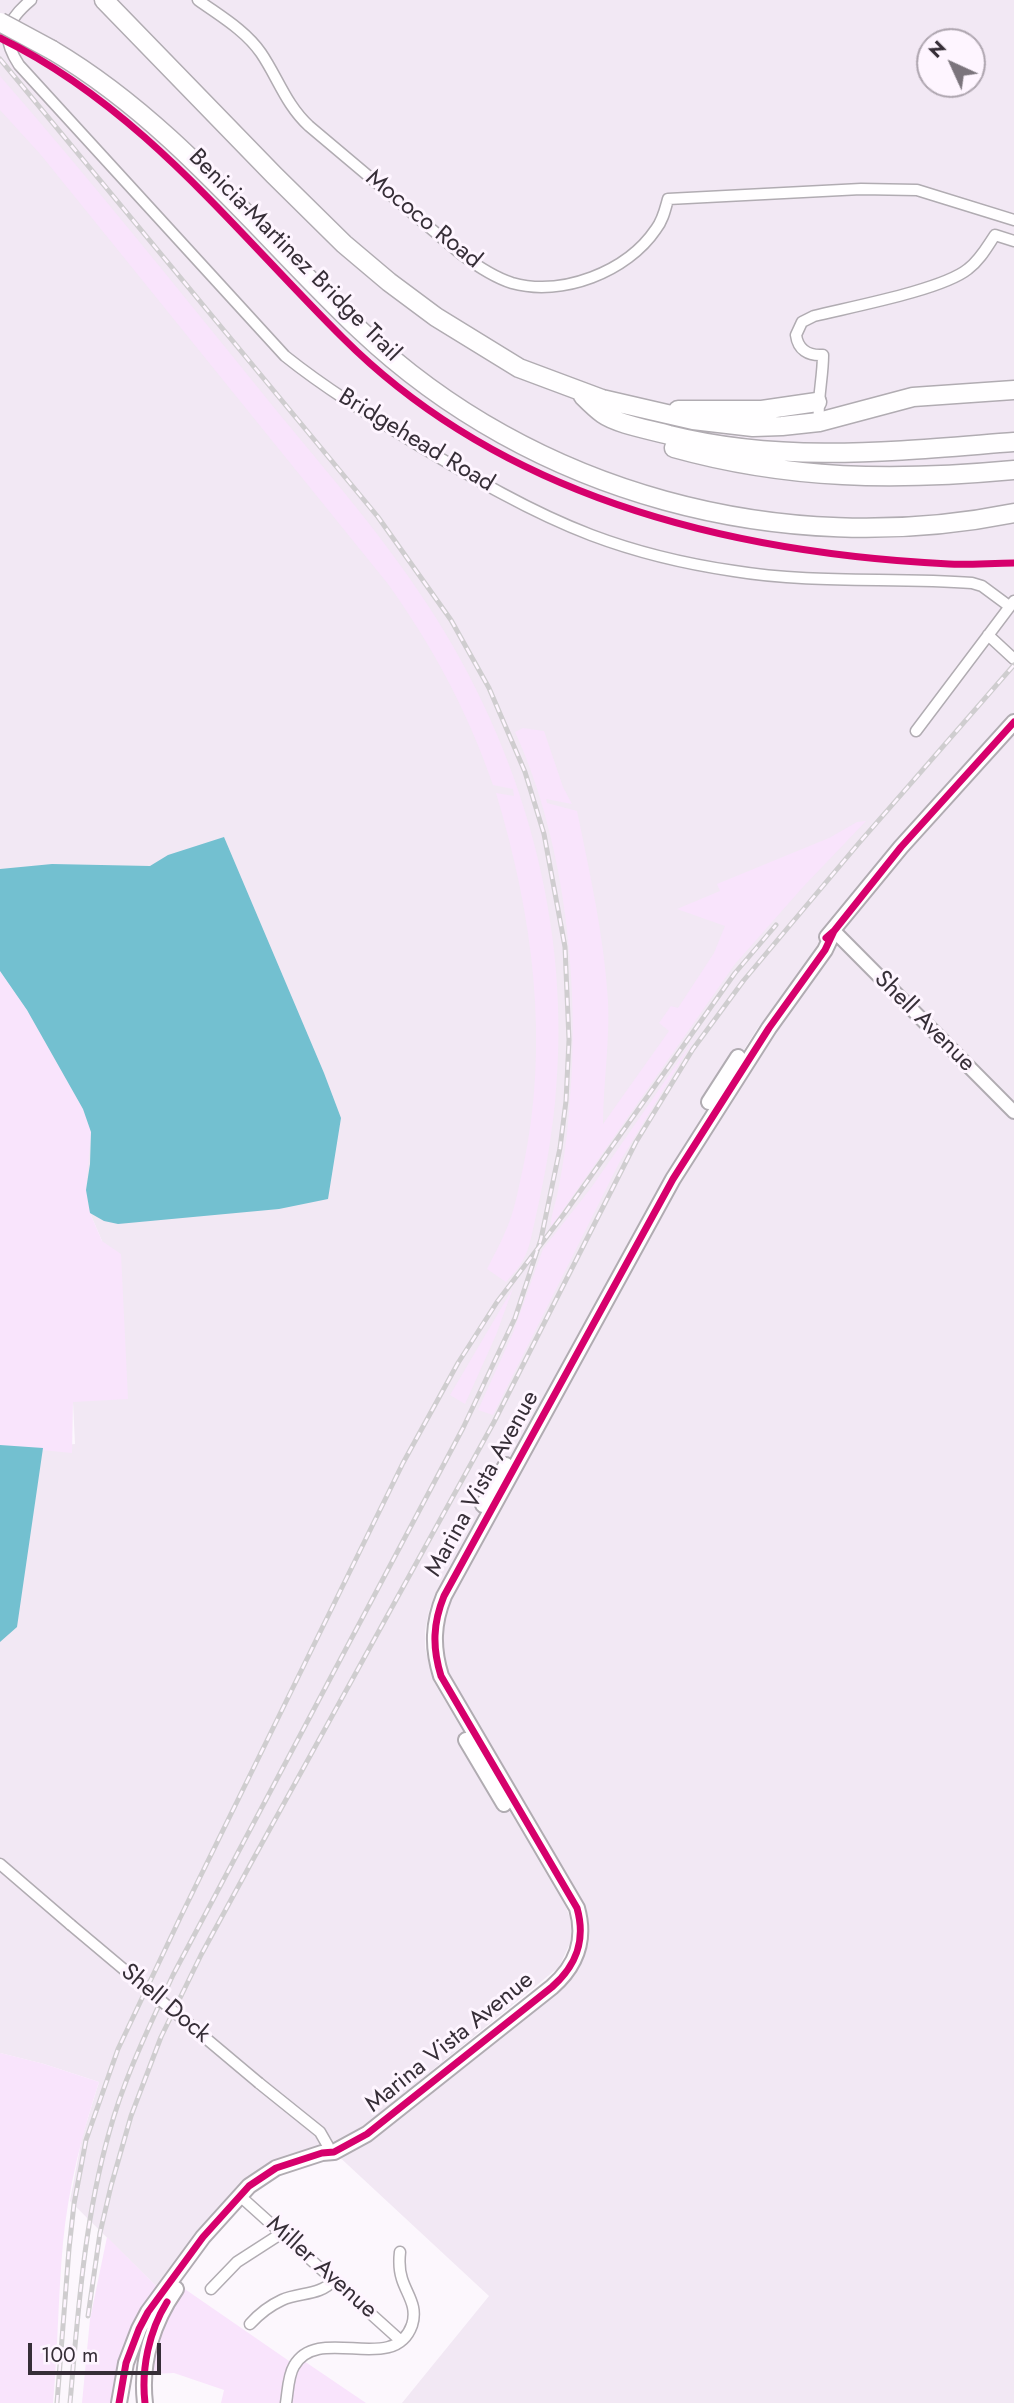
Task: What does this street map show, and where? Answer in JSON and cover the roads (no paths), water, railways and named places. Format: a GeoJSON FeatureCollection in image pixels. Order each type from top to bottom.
{"type":"FeatureCollection","features":[{"type":"Feature","properties":{"kind":"highway"},"geometry":{"type":"LineString","coordinates":[[104,0],[344,244],[389,282],[452,327],[519,368],[578,391],[653,411],[703,422],[753,427],[819,422],[913,397],[1014,390]]}},
{"type":"Feature","properties":{"kind":"highway"},"geometry":{"type":"LineString","coordinates":[[0,22],[52,50],[110,88],[170,137],[341,312],[391,358],[461,410],[537,453],[609,484],[664,502],[769,523],[837,528],[894,528],[953,523],[1014,513]]}},
{"type":"Feature","properties":{"kind":"highway"},"geometry":{"type":"LineString","coordinates":[[578,391],[604,415],[626,422],[701,442],[798,454],[876,453],[1014,442]]}},
{"type":"Feature","properties":{"kind":"highway"},"geometry":{"type":"LineString","coordinates":[[653,411],[762,410],[817,402]]}},
{"type":"Feature","properties":{"kind":"highway"},"geometry":{"type":"LineString","coordinates":[[626,422],[647,438],[669,446],[716,459],[796,473],[896,478],[1014,470]]}},
{"type":"Feature","properties":{"kind":"main road","name":"Marina Vista Avenue"},"geometry":{"type":"LineString","coordinates":[[119,2403],[126,2363],[148,2312],[203,2237],[240,2196],[260,2176],[325,2149],[380,2113],[536,1987],[559,1967],[567,1952],[572,1930],[566,1907],[434,1682],[425,1648],[425,1631],[435,1594],[672,1162],[723,1079],[818,944],[834,931],[901,847],[1014,722]]}},
{"type":"Feature","properties":{"kind":"main road"},"geometry":{"type":"LineString","coordinates":[[145,2399],[147,2356],[157,2320],[226,2221],[240,2196]]}},
{"type":"Feature","properties":{"kind":"street","name":"Bridgehead Road"},"geometry":{"type":"LineString","coordinates":[[31,0],[13,18],[6,30],[6,43],[19,65],[285,356],[376,419],[509,497],[583,531],[629,547],[734,571],[783,577],[972,583],[1012,603]]}},
{"type":"Feature","properties":{"kind":"street","name":"Mococo Road"},"geometry":{"type":"LineString","coordinates":[[198,0],[252,41],[268,64],[291,108],[309,126],[461,254],[485,272],[512,282],[528,286],[566,284],[608,270],[628,257],[651,236],[663,217],[668,199],[861,189],[917,190],[1014,220]]}},
{"type":"Feature","properties":{"kind":"street"},"geometry":{"type":"LineString","coordinates":[[819,422],[817,402],[822,384],[823,355],[811,354],[800,347],[796,335],[802,322],[814,316],[945,281],[971,267],[995,235],[1014,241]]}},
{"type":"Feature","properties":{"kind":"street"},"geometry":{"type":"LineString","coordinates":[[916,731],[1012,603]]}},
{"type":"Feature","properties":{"kind":"street"},"geometry":{"type":"LineString","coordinates":[[988,635],[1014,659]]}},
{"type":"Feature","properties":{"kind":"street","name":"Shell Avenue"},"geometry":{"type":"LineString","coordinates":[[834,931],[1014,1112]]}},
{"type":"Feature","properties":{"kind":"street","name":"Shell Dock"},"geometry":{"type":"LineString","coordinates":[[0,1864],[320,2132],[325,2149]]}},
{"type":"Feature","properties":{"kind":"street","name":"Miller Avenue"},"geometry":{"type":"LineString","coordinates":[[240,2196],[401,2341]]}},
{"type":"Feature","properties":{"kind":"street"},"geometry":{"type":"LineString","coordinates":[[211,2289],[245,2255],[282,2233]]}},
{"type":"Feature","properties":{"kind":"street"},"geometry":{"type":"LineString","coordinates":[[286,2403],[290,2374],[300,2358],[334,2347],[383,2349],[401,2341],[409,2331],[414,2305],[402,2279],[400,2252]]}},
{"type":"Feature","properties":{"kind":"street"},"geometry":{"type":"LineString","coordinates":[[250,2324],[283,2299],[324,2290],[334,2280]]}},
{"type":"Feature","properties":{"kind":"street"},"geometry":{"type":"LineString","coordinates":[[126,2363],[139,2367],[145,2399]]}},
{"type":"Feature","properties":{"kind":"water"},"geometry":{"type":"Polygon","coordinates":[[[224,837],[341,1118],[328,1199],[279,1209],[118,1224],[104,1221],[90,1213],[86,1190],[91,1132],[83,1109],[27,1010],[0,971],[0,869],[52,864],[150,866],[168,855],[224,837]]]}},
{"type":"Feature","properties":{"kind":"water"},"geometry":{"type":"Polygon","coordinates":[[[0,1445],[43,1448],[17,1627],[0,1642],[0,1445]]]}},
{"type":"Feature","properties":{"kind":"railway"},"geometry":{"type":"LineString","coordinates":[[0,59],[378,517],[451,620],[489,688],[525,772],[544,834],[565,947],[569,1040],[560,1148],[541,1239],[515,1318],[463,1428],[173,1975],[122,2092],[93,2200],[79,2301],[70,2403]]}},
{"type":"Feature","properties":{"kind":"railway"},"geometry":{"type":"LineString","coordinates":[[88,2316],[100,2233],[111,2186],[131,2116],[161,2037],[201,1955],[494,1422],[636,1142],[693,1049],[744,980],[1014,665]]}},
{"type":"Feature","properties":{"kind":"railway"},"geometry":{"type":"LineString","coordinates":[[57,2403],[69,2249],[86,2140],[118,2049],[180,1918],[403,1463],[458,1363],[497,1302],[564,1214],[735,973],[776,925]]}}]}
